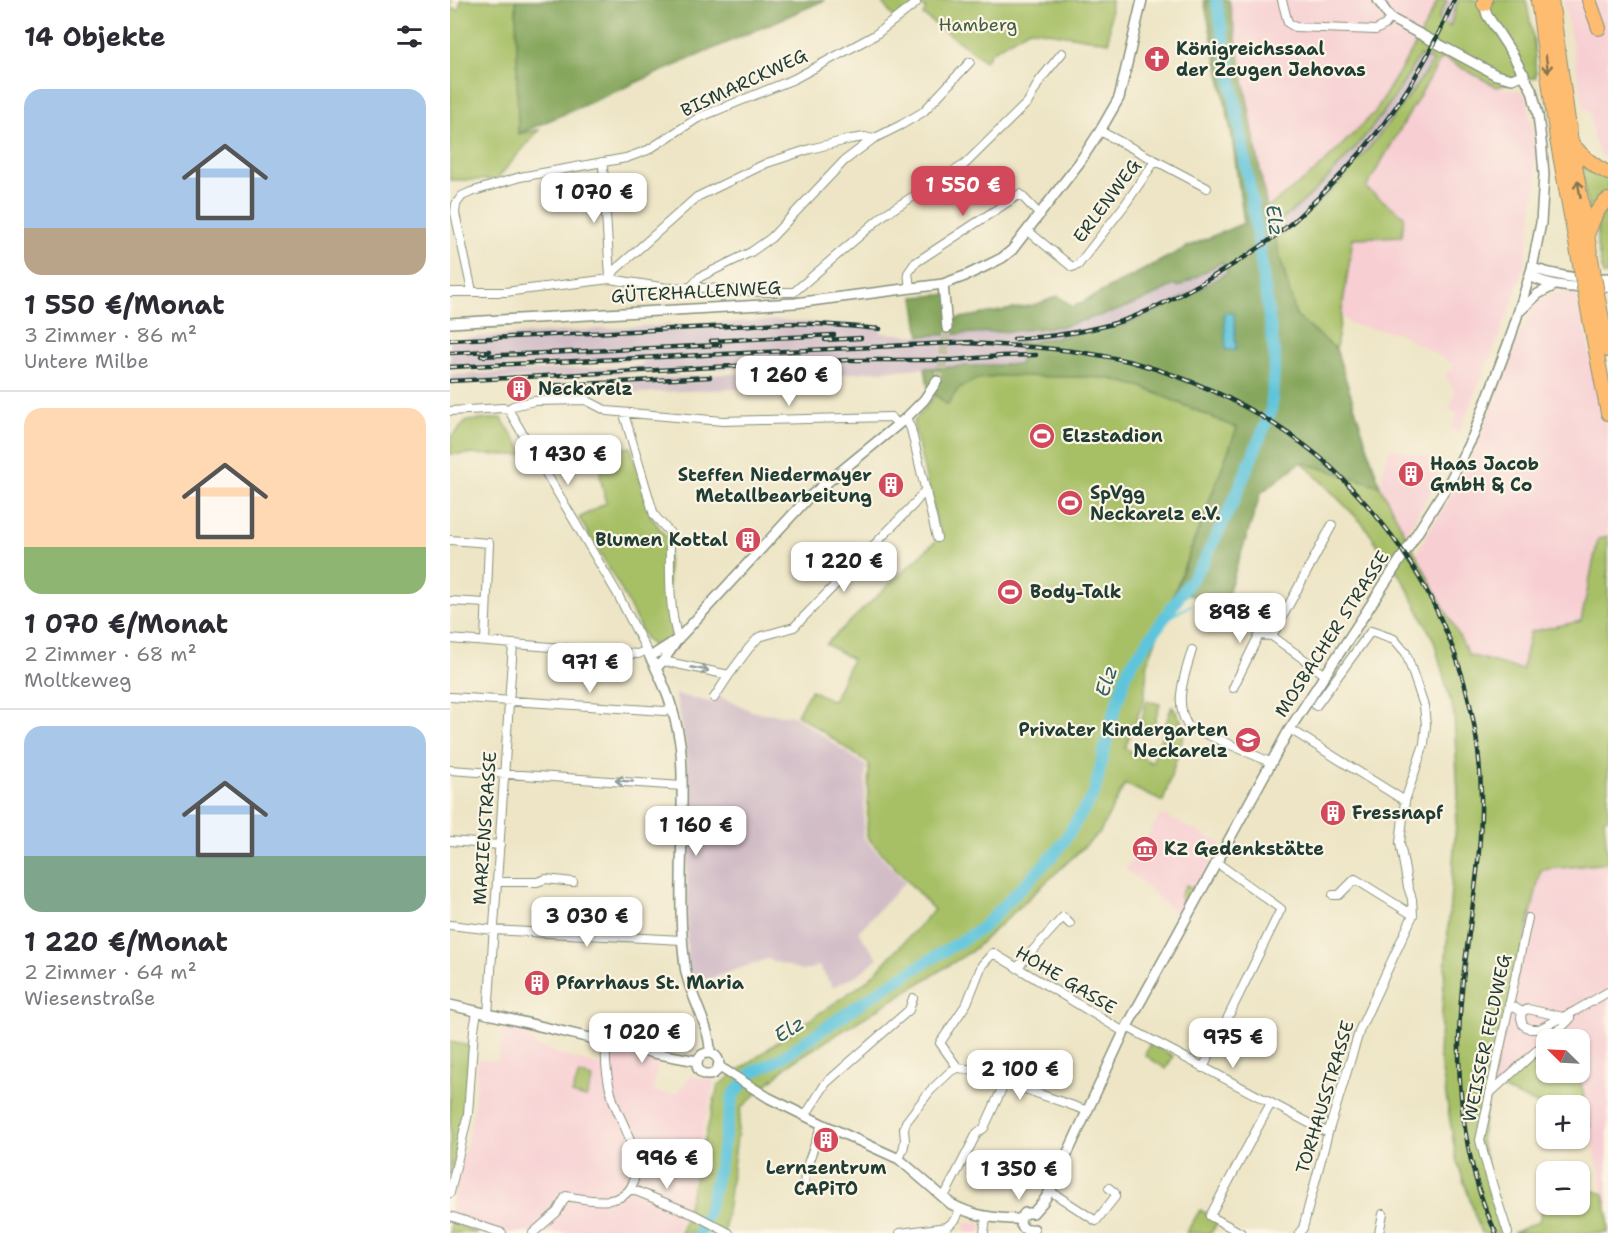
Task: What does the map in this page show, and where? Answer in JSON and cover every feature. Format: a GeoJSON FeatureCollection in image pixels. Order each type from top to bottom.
{"type":"FeatureCollection","features":[{"type":"Feature","properties":{"kind":"highway"},"geometry":{"type":"LineString","coordinates":[[1561,0],[1554,19],[1587,236],[1587,270]]}},
{"type":"Feature","properties":{"kind":"highway"},"geometry":{"type":"LineString","coordinates":[[1589,0],[1599,28],[1595,0]]}},
{"type":"Feature","properties":{"kind":"highway"},"geometry":{"type":"LineString","coordinates":[[1541,2],[1554,19]]}},
{"type":"Feature","properties":{"kind":"highway"},"geometry":{"type":"LineString","coordinates":[[1541,2],[1557,139],[1587,270],[1608,412]]}},
{"type":"Feature","properties":{"kind":"highway"},"geometry":{"type":"LineString","coordinates":[[1571,142],[1593,166],[1608,173]]}},
{"type":"Feature","properties":{"kind":"highway"},"geometry":{"type":"LineString","coordinates":[[1587,236],[1596,213],[1608,200]]}},
{"type":"Feature","properties":{"kind":"highway"},"geometry":{"type":"LineString","coordinates":[[1592,299],[1608,350]]}},
{"type":"Feature","properties":{"kind":"street","name":"GÜTERHALLENWEG"},"geometry":{"type":"LineString","coordinates":[[450,323],[795,303],[944,284],[965,276],[1002,258],[1012,250],[1079,163],[1100,131],[1119,98],[1142,0]]}},
{"type":"Feature","properties":{"kind":"street"},"geometry":{"type":"LineString","coordinates":[[1282,0],[1288,23],[1295,27],[1376,30],[1385,25],[1390,18]]}},
{"type":"Feature","properties":{"kind":"street"},"geometry":{"type":"LineString","coordinates":[[1378,0],[1390,18],[1496,75],[1512,79],[1524,74]]}},
{"type":"Feature","properties":{"kind":"street","name":"MOSBACHER STRASSE"},"geometry":{"type":"LineString","coordinates":[[1033,1213],[1050,1191],[1125,1030],[1233,829],[1324,674],[1450,481],[1473,436],[1531,272],[1541,223],[1544,175],[1538,116],[1532,91],[1508,46],[1487,15],[1484,1]]}},
{"type":"Feature","properties":{"kind":"street","name":"BISMARCKWEG"},"geometry":{"type":"LineString","coordinates":[[472,291],[455,213],[456,204],[462,196],[520,177],[627,158],[648,150],[698,118],[794,79],[874,35],[916,3]]}},
{"type":"Feature","properties":{"kind":"street"},"geometry":{"type":"LineString","coordinates":[[450,292],[505,292],[610,279],[667,288],[794,292],[885,214],[964,165],[1028,102],[1040,80],[1062,52]]}},
{"type":"Feature","properties":{"kind":"street"},"geometry":{"type":"LineString","coordinates":[[691,287],[700,277],[751,252],[771,238],[844,161],[873,139],[923,112],[970,62]]}},
{"type":"Feature","properties":{"kind":"street","name":"ERLENWEG"},"geometry":{"type":"LineString","coordinates":[[1100,131],[1207,188]]}},
{"type":"Feature","properties":{"kind":"street"},"geometry":{"type":"LineString","coordinates":[[610,279],[615,270],[697,197],[767,163],[851,139],[865,137],[873,139]]}},
{"type":"Feature","properties":{"kind":"street","name":"ERLENWEG"},"geometry":{"type":"LineString","coordinates":[[1028,231],[1072,267],[1078,265],[1124,206],[1155,161]]}},
{"type":"Feature","properties":{"kind":"street"},"geometry":{"type":"LineString","coordinates":[[602,162],[610,279]]}},
{"type":"Feature","properties":{"kind":"street"},"geometry":{"type":"LineString","coordinates":[[910,287],[908,273],[915,263],[1020,194],[1040,214]]}},
{"type":"Feature","properties":{"kind":"street"},"geometry":{"type":"LineString","coordinates":[[1535,256],[1552,274]]}},
{"type":"Feature","properties":{"kind":"street"},"geometry":{"type":"LineString","coordinates":[[1531,272],[1575,279],[1608,278]]}},
{"type":"Feature","properties":{"kind":"street"},"geometry":{"type":"LineString","coordinates":[[1531,272],[1543,282],[1555,285],[1608,286]]}},
{"type":"Feature","properties":{"kind":"street"},"geometry":{"type":"LineString","coordinates":[[944,284],[947,328]]}},
{"type":"Feature","properties":{"kind":"street"},"geometry":{"type":"LineString","coordinates":[[1519,311],[1538,294],[1555,285]]}},
{"type":"Feature","properties":{"kind":"street"},"geometry":{"type":"LineString","coordinates":[[794,292],[795,303]]}},
{"type":"Feature","properties":{"kind":"street"},"geometry":{"type":"LineString","coordinates":[[659,665],[678,639],[808,498],[902,421],[924,400],[937,381]]}},
{"type":"Feature","properties":{"kind":"street"},"geometry":{"type":"LineString","coordinates":[[450,411],[508,409],[534,401],[586,400],[607,411],[624,414],[723,421],[891,417],[902,421],[911,429],[937,538]]}},
{"type":"Feature","properties":{"kind":"street"},"geometry":{"type":"LineString","coordinates":[[508,409],[617,593],[648,654],[659,665],[673,709],[680,745],[682,786],[682,940],[685,969],[710,1042],[710,1053]]}},
{"type":"Feature","properties":{"kind":"street"},"geometry":{"type":"LineString","coordinates":[[624,414],[654,515],[670,533],[673,626],[678,639]]}},
{"type":"Feature","properties":{"kind":"street"},"geometry":{"type":"LineString","coordinates":[[714,698],[759,637],[794,627],[926,489]]}},
{"type":"Feature","properties":{"kind":"street"},"geometry":{"type":"LineString","coordinates":[[1272,636],[1332,525]]}},
{"type":"Feature","properties":{"kind":"street"},"geometry":{"type":"LineString","coordinates":[[450,540],[489,543],[485,641]]}},
{"type":"Feature","properties":{"kind":"street"},"geometry":{"type":"LineString","coordinates":[[450,602],[486,603]]}},
{"type":"Feature","properties":{"kind":"street"},"geometry":{"type":"LineString","coordinates":[[1316,706],[1371,631],[1394,639],[1406,653],[1424,706],[1426,725],[1424,744],[1405,801],[1401,843],[1412,898],[1413,915]]}},
{"type":"Feature","properties":{"kind":"street"},"geometry":{"type":"LineString","coordinates":[[1233,688],[1259,635],[1272,636],[1324,674]]}},
{"type":"Feature","properties":{"kind":"street"},"geometry":{"type":"LineString","coordinates":[[450,639],[648,654],[678,639]]}},
{"type":"Feature","properties":{"kind":"street","name":"MARIENSTRASSE"},"geometry":{"type":"LineString","coordinates":[[489,1015],[513,644]]}},
{"type":"Feature","properties":{"kind":"street"},"geometry":{"type":"LineString","coordinates":[[1192,650],[1181,690],[1181,708],[1188,726],[1272,763]]}},
{"type":"Feature","properties":{"kind":"street"},"geometry":{"type":"LineString","coordinates":[[659,665],[729,675]]}},
{"type":"Feature","properties":{"kind":"street"},"geometry":{"type":"LineString","coordinates":[[450,698],[664,711],[673,709]]}},
{"type":"Feature","properties":{"kind":"street"},"geometry":{"type":"LineString","coordinates":[[1290,729],[1405,801]]}},
{"type":"Feature","properties":{"kind":"street"},"geometry":{"type":"LineString","coordinates":[[450,770],[682,786]]}},
{"type":"Feature","properties":{"kind":"street"},"geometry":{"type":"LineString","coordinates":[[450,841],[500,845]]}},
{"type":"Feature","properties":{"kind":"street"},"geometry":{"type":"LineString","coordinates":[[1203,1068],[1281,909],[1216,862]]}},
{"type":"Feature","properties":{"kind":"street"},"geometry":{"type":"LineString","coordinates":[[497,882],[537,882],[546,879],[573,882]]}},
{"type":"Feature","properties":{"kind":"street"},"geometry":{"type":"LineString","coordinates":[[1333,895],[1339,895],[1355,879],[1413,915]]}},
{"type":"Feature","properties":{"kind":"street","name":"TORHAUSSTRASSE"},"geometry":{"type":"LineString","coordinates":[[1299,1233],[1303,1228],[1328,1132],[1360,1029],[1413,915]]}},
{"type":"Feature","properties":{"kind":"street"},"geometry":{"type":"LineString","coordinates":[[1017,968],[1063,916],[1070,924]]}},
{"type":"Feature","properties":{"kind":"street","name":"WEISSER FELDWEG"},"geometry":{"type":"LineString","coordinates":[[1508,1233],[1480,1140],[1528,918]]}},
{"type":"Feature","properties":{"kind":"street"},"geometry":{"type":"LineString","coordinates":[[450,925],[493,930],[682,940]]}},
{"type":"Feature","properties":{"kind":"street","name":"HOHE GASSE"},"geometry":{"type":"LineString","coordinates":[[958,1068],[940,1043],[967,1003],[982,965],[993,953],[1125,1030],[1328,1132]]}},
{"type":"Feature","properties":{"kind":"street"},"geometry":{"type":"LineString","coordinates":[[1522,1011],[1523,1025],[1534,1030],[1549,1025],[1608,992]]}},
{"type":"Feature","properties":{"kind":"street"},"geometry":{"type":"LineString","coordinates":[[805,1116],[826,1083],[909,1010],[913,998]]}},
{"type":"Feature","properties":{"kind":"street"},"geometry":{"type":"LineString","coordinates":[[1509,1004],[1522,1011],[1528,1009],[1566,1015],[1570,1019],[1560,1029]]}},
{"type":"Feature","properties":{"kind":"street"},"geometry":{"type":"LineString","coordinates":[[450,1005],[697,1061]]}},
{"type":"Feature","properties":{"kind":"street"},"geometry":{"type":"LineString","coordinates":[[450,1193],[468,1114],[477,1012]]}},
{"type":"Feature","properties":{"kind":"street"},"geometry":{"type":"LineString","coordinates":[[533,1233],[557,1212],[566,1196],[606,1201],[624,1197],[631,1189],[635,1179],[635,1158],[611,1094],[605,1056],[607,1042]]}},
{"type":"Feature","properties":{"kind":"street"},"geometry":{"type":"LineString","coordinates":[[1489,1094],[1536,1052]]}},
{"type":"Feature","properties":{"kind":"street"},"geometry":{"type":"LineString","coordinates":[[710,1053],[718,1059],[718,1066],[714,1072],[706,1075],[698,1069],[697,1061],[703,1054],[710,1053]]}},
{"type":"Feature","properties":{"kind":"street"},"geometry":{"type":"LineString","coordinates":[[718,1066],[769,1098],[899,1159],[960,1209],[986,1216],[1020,1219]]}},
{"type":"Feature","properties":{"kind":"street"},"geometry":{"type":"LineString","coordinates":[[899,1159],[905,1141],[906,1122],[930,1091],[951,1071],[958,1068],[974,1070],[1088,1111]]}},
{"type":"Feature","properties":{"kind":"street"},"geometry":{"type":"LineString","coordinates":[[944,1197],[977,1133],[984,1128],[1005,1082]]}},
{"type":"Feature","properties":{"kind":"street"},"geometry":{"type":"LineString","coordinates":[[1241,1233],[1210,1216],[1271,1103]]}},
{"type":"Feature","properties":{"kind":"street"},"geometry":{"type":"LineString","coordinates":[[804,1188],[805,1172],[822,1124]]}},
{"type":"Feature","properties":{"kind":"street"},"geometry":{"type":"LineString","coordinates":[[1050,1191],[1096,1221],[1115,1197],[1115,1193],[1109,1188]]}},
{"type":"Feature","properties":{"kind":"street"},"geometry":{"type":"LineString","coordinates":[[631,1189],[695,1215],[729,1233]]}},
{"type":"Feature","properties":{"kind":"street"},"geometry":{"type":"LineString","coordinates":[[900,1233],[947,1227],[956,1220],[960,1209]]}},
{"type":"Feature","properties":{"kind":"street"},"geometry":{"type":"LineString","coordinates":[[1025,1213],[1033,1213],[1038,1220],[1037,1231],[1024,1229],[1020,1224],[1020,1219],[1025,1213]]}},
{"type":"Feature","properties":{"kind":"street"},"geometry":{"type":"LineString","coordinates":[[1379,1233],[1383,1214]]}},
{"type":"Feature","properties":{"kind":"street"},"geometry":{"type":"LineString","coordinates":[[450,1216],[502,1233]]}},
{"type":"Feature","properties":{"kind":"street"},"geometry":{"type":"LineString","coordinates":[[984,1233],[986,1216]]}},
{"type":"Feature","properties":{"kind":"shaded area"},"geometry":{"type":"Polygon","coordinates":[[[1229,0],[1438,0],[1416,44],[1375,112],[1317,170],[1267,208],[1229,0]]]}},
{"type":"Feature","properties":{"kind":"shaded area"},"geometry":{"type":"Polygon","coordinates":[[[1447,0],[1458,0],[1450,27],[1437,20],[1447,0]]]}},
{"type":"Feature","properties":{"kind":"shaded area"},"geometry":{"type":"Polygon","coordinates":[[[1564,0],[1608,0],[1608,159],[1600,155],[1593,137],[1590,110],[1584,108],[1564,0]]]}},
{"type":"Feature","properties":{"kind":"shaded area"},"geometry":{"type":"Polygon","coordinates":[[[1420,54],[1433,61],[1403,104],[1371,145],[1320,201],[1286,231],[1280,221],[1317,188],[1394,98],[1420,54]]]}},
{"type":"Feature","properties":{"kind":"shaded area"},"geometry":{"type":"Polygon","coordinates":[[[1442,57],[1497,87],[1521,91],[1527,98],[1532,122],[1537,181],[1525,263],[1513,302],[1459,433],[1451,429],[1457,414],[1449,410],[1455,391],[1445,375],[1454,365],[1399,333],[1350,324],[1334,307],[1353,238],[1404,216],[1366,189],[1442,57]]]}},
{"type":"Feature","properties":{"kind":"shaded area"},"geometry":{"type":"Polygon","coordinates":[[[1221,262],[1228,272],[1149,315],[1114,327],[1015,342],[1020,344],[1020,364],[820,376],[735,389],[612,394],[611,385],[545,388],[545,384],[816,369],[816,364],[450,382],[450,375],[642,365],[641,360],[450,369],[450,339],[778,320],[881,328],[881,333],[920,336],[1014,331],[1064,326],[1116,311],[1176,284],[1178,287],[1221,262]]]}},
{"type":"Feature","properties":{"kind":"shaded area"},"geometry":{"type":"Polygon","coordinates":[[[1557,292],[1577,293],[1608,436],[1608,536],[1598,539],[1581,621],[1530,632],[1523,670],[1469,655],[1416,553],[1472,455],[1518,337],[1534,307],[1541,299],[1557,292]]]}},
{"type":"Feature","properties":{"kind":"shaded area"},"geometry":{"type":"Polygon","coordinates":[[[1389,448],[1444,460],[1436,483],[1406,534],[1380,486],[1389,448]]]}},
{"type":"Feature","properties":{"kind":"shaded area"},"geometry":{"type":"Polygon","coordinates":[[[675,694],[714,703],[719,696],[754,712],[794,716],[866,766],[863,837],[905,882],[858,932],[878,958],[859,974],[833,987],[819,966],[804,971],[767,959],[693,984],[687,967],[687,765],[685,741],[675,694]]]}},
{"type":"Feature","properties":{"kind":"shaded area","name":"Privater Kindergarten Neckarelz"},"geometry":{"type":"Polygon","coordinates":[[[1242,729],[1260,737],[1254,751],[1236,743],[1242,729]]]}},
{"type":"Feature","properties":{"kind":"shaded area"},"geometry":{"type":"Polygon","coordinates":[[[1161,814],[1221,843],[1181,918],[1126,869],[1161,814]]]}},
{"type":"Feature","properties":{"kind":"shaded area"},"geometry":{"type":"Polygon","coordinates":[[[1608,863],[1608,1215],[1590,1127],[1590,1095],[1583,1095],[1581,1083],[1590,1083],[1590,1029],[1536,1029],[1536,1060],[1489,1094],[1541,869],[1608,863]]]}},
{"type":"Feature","properties":{"kind":"shaded area"},"geometry":{"type":"Polygon","coordinates":[[[504,1023],[528,1028],[535,1046],[602,1066],[615,1052],[659,1062],[653,1091],[667,1094],[677,1093],[690,1076],[713,1080],[685,1209],[677,1231],[674,1233],[484,1233],[450,1219],[473,1114],[478,1059],[498,1061],[504,1023]]]}},
{"type":"Feature","properties":{"kind":"shaded area"},"geometry":{"type":"Polygon","coordinates":[[[980,1221],[982,1224],[980,1233],[966,1233],[964,1223],[980,1221]]]}},
{"type":"Feature","properties":{"kind":"green space"},"geometry":{"type":"Polygon","coordinates":[[[461,0],[516,0],[518,134],[539,130],[496,180],[450,180],[450,8],[459,10],[461,0]]]}},
{"type":"Feature","properties":{"kind":"green space"},"geometry":{"type":"Polygon","coordinates":[[[516,0],[825,0],[518,134],[516,0]]]}},
{"type":"Feature","properties":{"kind":"green space","name":"Hamberg"},"geometry":{"type":"Polygon","coordinates":[[[880,0],[1111,0],[1109,42],[1029,29],[991,52],[985,61],[923,15],[926,9],[919,4],[897,22],[880,0]]]}},
{"type":"Feature","properties":{"kind":"green space"},"geometry":{"type":"Polygon","coordinates":[[[1204,0],[1229,0],[1267,208],[1296,316],[1336,349],[1380,486],[1301,462],[1261,493],[1223,608],[1176,589],[1237,428],[1142,387],[1107,378],[996,376],[977,379],[959,388],[947,405],[928,387],[925,368],[1020,364],[1020,344],[1009,343],[1029,342],[1114,327],[1149,315],[1228,272],[1222,262],[1178,287],[1176,284],[1116,311],[1064,326],[920,336],[914,297],[951,294],[955,319],[1035,305],[1058,296],[1073,307],[1187,247],[1244,223],[1231,130],[1204,0]]]}},
{"type":"Feature","properties":{"kind":"green space"},"geometry":{"type":"Polygon","coordinates":[[[1438,0],[1447,0],[1438,20],[1450,27],[1458,0],[1526,0],[1534,42],[1536,77],[1497,87],[1442,57],[1366,188],[1404,216],[1402,236],[1353,238],[1336,349],[1296,316],[1274,239],[1308,213],[1353,167],[1433,61],[1420,55],[1393,99],[1353,150],[1321,185],[1271,227],[1267,208],[1317,170],[1375,112],[1416,44],[1438,0]]]}},
{"type":"Feature","properties":{"kind":"green space"},"geometry":{"type":"Polygon","coordinates":[[[1580,156],[1608,177],[1608,195],[1589,219],[1580,156]]]}},
{"type":"Feature","properties":{"kind":"green space"},"geometry":{"type":"Polygon","coordinates":[[[1608,205],[1608,275],[1603,275],[1597,245],[1598,222],[1608,205]]]}},
{"type":"Feature","properties":{"kind":"green space"},"geometry":{"type":"Polygon","coordinates":[[[996,376],[1107,378],[1142,387],[1237,428],[1148,661],[1144,700],[1125,748],[1152,763],[1172,706],[1186,728],[1163,802],[1125,784],[1100,832],[972,951],[792,1062],[741,1108],[724,1233],[681,1233],[718,1086],[868,980],[934,910],[867,837],[869,764],[797,714],[811,690],[833,701],[852,659],[826,644],[940,537],[913,423],[935,395],[947,404],[959,388],[977,379],[996,376]]]}},
{"type":"Feature","properties":{"kind":"green space"},"geometry":{"type":"Polygon","coordinates":[[[501,418],[526,455],[450,454],[450,438],[467,421],[501,418]]]}},
{"type":"Feature","properties":{"kind":"green space"},"geometry":{"type":"Polygon","coordinates":[[[631,447],[652,518],[668,540],[668,598],[672,636],[659,647],[653,646],[646,640],[620,587],[579,518],[606,503],[600,475],[610,450],[631,447]]]}},
{"type":"Feature","properties":{"kind":"green space"},"geometry":{"type":"Polygon","coordinates":[[[1301,461],[1380,486],[1469,655],[1522,670],[1530,632],[1581,621],[1598,539],[1608,536],[1608,818],[1604,819],[1608,863],[1541,870],[1480,1140],[1492,1199],[1507,1233],[1481,1233],[1456,1158],[1439,1052],[1458,795],[1454,714],[1434,641],[1404,582],[1363,524],[1301,461]]]}},
{"type":"Feature","properties":{"kind":"green space"},"geometry":{"type":"Polygon","coordinates":[[[1147,701],[1160,704],[1153,728],[1140,725],[1147,701]]]}},
{"type":"Feature","properties":{"kind":"green space"},"geometry":{"type":"Polygon","coordinates":[[[1186,885],[1194,889],[1187,904],[1182,902],[1180,896],[1186,885]]]}},
{"type":"Feature","properties":{"kind":"green space"},"geometry":{"type":"Polygon","coordinates":[[[450,1042],[470,1046],[465,1114],[451,1175],[450,1175],[450,1042]]]}},
{"type":"Feature","properties":{"kind":"green space"},"geometry":{"type":"Polygon","coordinates":[[[1150,1043],[1173,1056],[1166,1069],[1145,1055],[1150,1043]]]}},
{"type":"Feature","properties":{"kind":"green space"},"geometry":{"type":"Polygon","coordinates":[[[1535,1053],[1536,1083],[1581,1083],[1584,1095],[1536,1095],[1536,1104],[1497,1087],[1535,1053]]]}},
{"type":"Feature","properties":{"kind":"green space"},"geometry":{"type":"Polygon","coordinates":[[[579,1074],[593,1078],[586,1098],[572,1094],[579,1074]]]}},
{"type":"Feature","properties":{"kind":"green space"},"geometry":{"type":"Polygon","coordinates":[[[1590,1189],[1604,1194],[1608,1215],[1608,1233],[1513,1233],[1539,1221],[1541,1215],[1590,1215],[1590,1189]]]}},
{"type":"Feature","properties":{"kind":"green space"},"geometry":{"type":"Polygon","coordinates":[[[1200,1210],[1219,1220],[1211,1233],[1186,1233],[1200,1210]]]}},
{"type":"Feature","properties":{"kind":"green space"},"geometry":{"type":"Polygon","coordinates":[[[450,1222],[478,1233],[450,1233],[450,1222]]]}},
{"type":"Feature","properties":{"kind":"water"},"geometry":{"type":"Polygon","coordinates":[[[1224,313],[1234,313],[1236,350],[1226,350],[1224,313]]]}},
{"type":"Feature","properties":{"kind":"waterway","name":"Elz"},"geometry":{"type":"LineString","coordinates":[[700,1233],[719,1167],[733,1095],[753,1072],[778,1060],[882,989],[982,928],[1058,850],[1094,794],[1111,722],[1128,669],[1203,563],[1235,498],[1271,411],[1275,358],[1254,213],[1216,0]]}},
{"type":"Feature","properties":{"kind":"waterway"},"geometry":{"type":"LineString","coordinates":[[1162,621],[1191,605]]}},
{"type":"Feature","properties":{"kind":"tunnel"},"geometry":{"type":"LineString","coordinates":[[937,381],[942,368],[947,328]]}},
{"type":"Feature","properties":{"kind":"railway"},"geometry":{"type":"LineString","coordinates":[[1014,339],[1082,331],[1132,317],[1208,280],[1274,237],[1340,176],[1379,130],[1413,81],[1454,0]]}},
{"type":"Feature","properties":{"kind":"railway"},"geometry":{"type":"LineString","coordinates":[[450,340],[784,323],[880,329]]}},
{"type":"Feature","properties":{"kind":"railway"},"geometry":{"type":"LineString","coordinates":[[711,341],[834,335]]}},
{"type":"Feature","properties":{"kind":"railway"},"geometry":{"type":"LineString","coordinates":[[825,340],[861,338]]}},
{"type":"Feature","properties":{"kind":"railway"},"geometry":{"type":"LineString","coordinates":[[888,346],[972,342]]}},
{"type":"Feature","properties":{"kind":"railway"},"geometry":{"type":"LineString","coordinates":[[964,343],[1052,349],[1118,359],[1163,371],[1232,400],[1255,412],[1297,440],[1327,464],[1385,527],[1410,563],[1432,601],[1450,641],[1464,683],[1474,725],[1480,769],[1480,835],[1462,989],[1460,1082],[1463,1114],[1475,1175],[1496,1233]]}},
{"type":"Feature","properties":{"kind":"railway"},"geometry":{"type":"LineString","coordinates":[[481,356],[720,345]]}},
{"type":"Feature","properties":{"kind":"railway"},"geometry":{"type":"LineString","coordinates":[[450,367],[895,346]]}},
{"type":"Feature","properties":{"kind":"railway"},"geometry":{"type":"LineString","coordinates":[[450,353],[490,351]]}},
{"type":"Feature","properties":{"kind":"railway"},"geometry":{"type":"LineString","coordinates":[[450,381],[847,360],[953,360],[1036,355]]}},
{"type":"Feature","properties":{"kind":"railway"},"geometry":{"type":"LineString","coordinates":[[770,374],[839,368]]}},
{"type":"Feature","properties":{"kind":"railway"},"geometry":{"type":"LineString","coordinates":[[546,386],[710,377]]}},
{"type":"Feature","properties":{"kind":"place","name":"Königreichssaal der Zeugen Jehovas"},"geometry":{"type":"Point","coordinates":[1157,59]}},
{"type":"Feature","properties":{"kind":"place","name":"Neckarelz"},"geometry":{"type":"Point","coordinates":[519,389]}},
{"type":"Feature","properties":{"kind":"place","name":"Elzstadion"},"geometry":{"type":"Point","coordinates":[1042,436]}},
{"type":"Feature","properties":{"kind":"place","name":"Haas Jacob GmbH & Co"},"geometry":{"type":"Point","coordinates":[1411,474]}},
{"type":"Feature","properties":{"kind":"place","name":"Steffen Niedermayer Metallbearbeitung"},"geometry":{"type":"Point","coordinates":[891,485]}},
{"type":"Feature","properties":{"kind":"place","name":"SpVgg Neckarelz e.V."},"geometry":{"type":"Point","coordinates":[1070,503]}},
{"type":"Feature","properties":{"kind":"place","name":"Blumen Kottal"},"geometry":{"type":"Point","coordinates":[748,540]}},
{"type":"Feature","properties":{"kind":"place","name":"Body-Talk"},"geometry":{"type":"Point","coordinates":[1010,592]}},
{"type":"Feature","properties":{"kind":"place","name":"Privater Kindergarten Neckarelz"},"geometry":{"type":"Point","coordinates":[1248,740]}},
{"type":"Feature","properties":{"kind":"place","name":"Fressnapf"},"geometry":{"type":"Point","coordinates":[1333,813]}},
{"type":"Feature","properties":{"kind":"place","name":"KZ Gedenkstätte"},"geometry":{"type":"Point","coordinates":[1145,849]}},
{"type":"Feature","properties":{"kind":"place","name":"Pfarrhaus St. Maria"},"geometry":{"type":"Point","coordinates":[537,983]}},
{"type":"Feature","properties":{"kind":"place","name":"Lernzentrum CAPiTO"},"geometry":{"type":"Point","coordinates":[826,1140]}}]}
